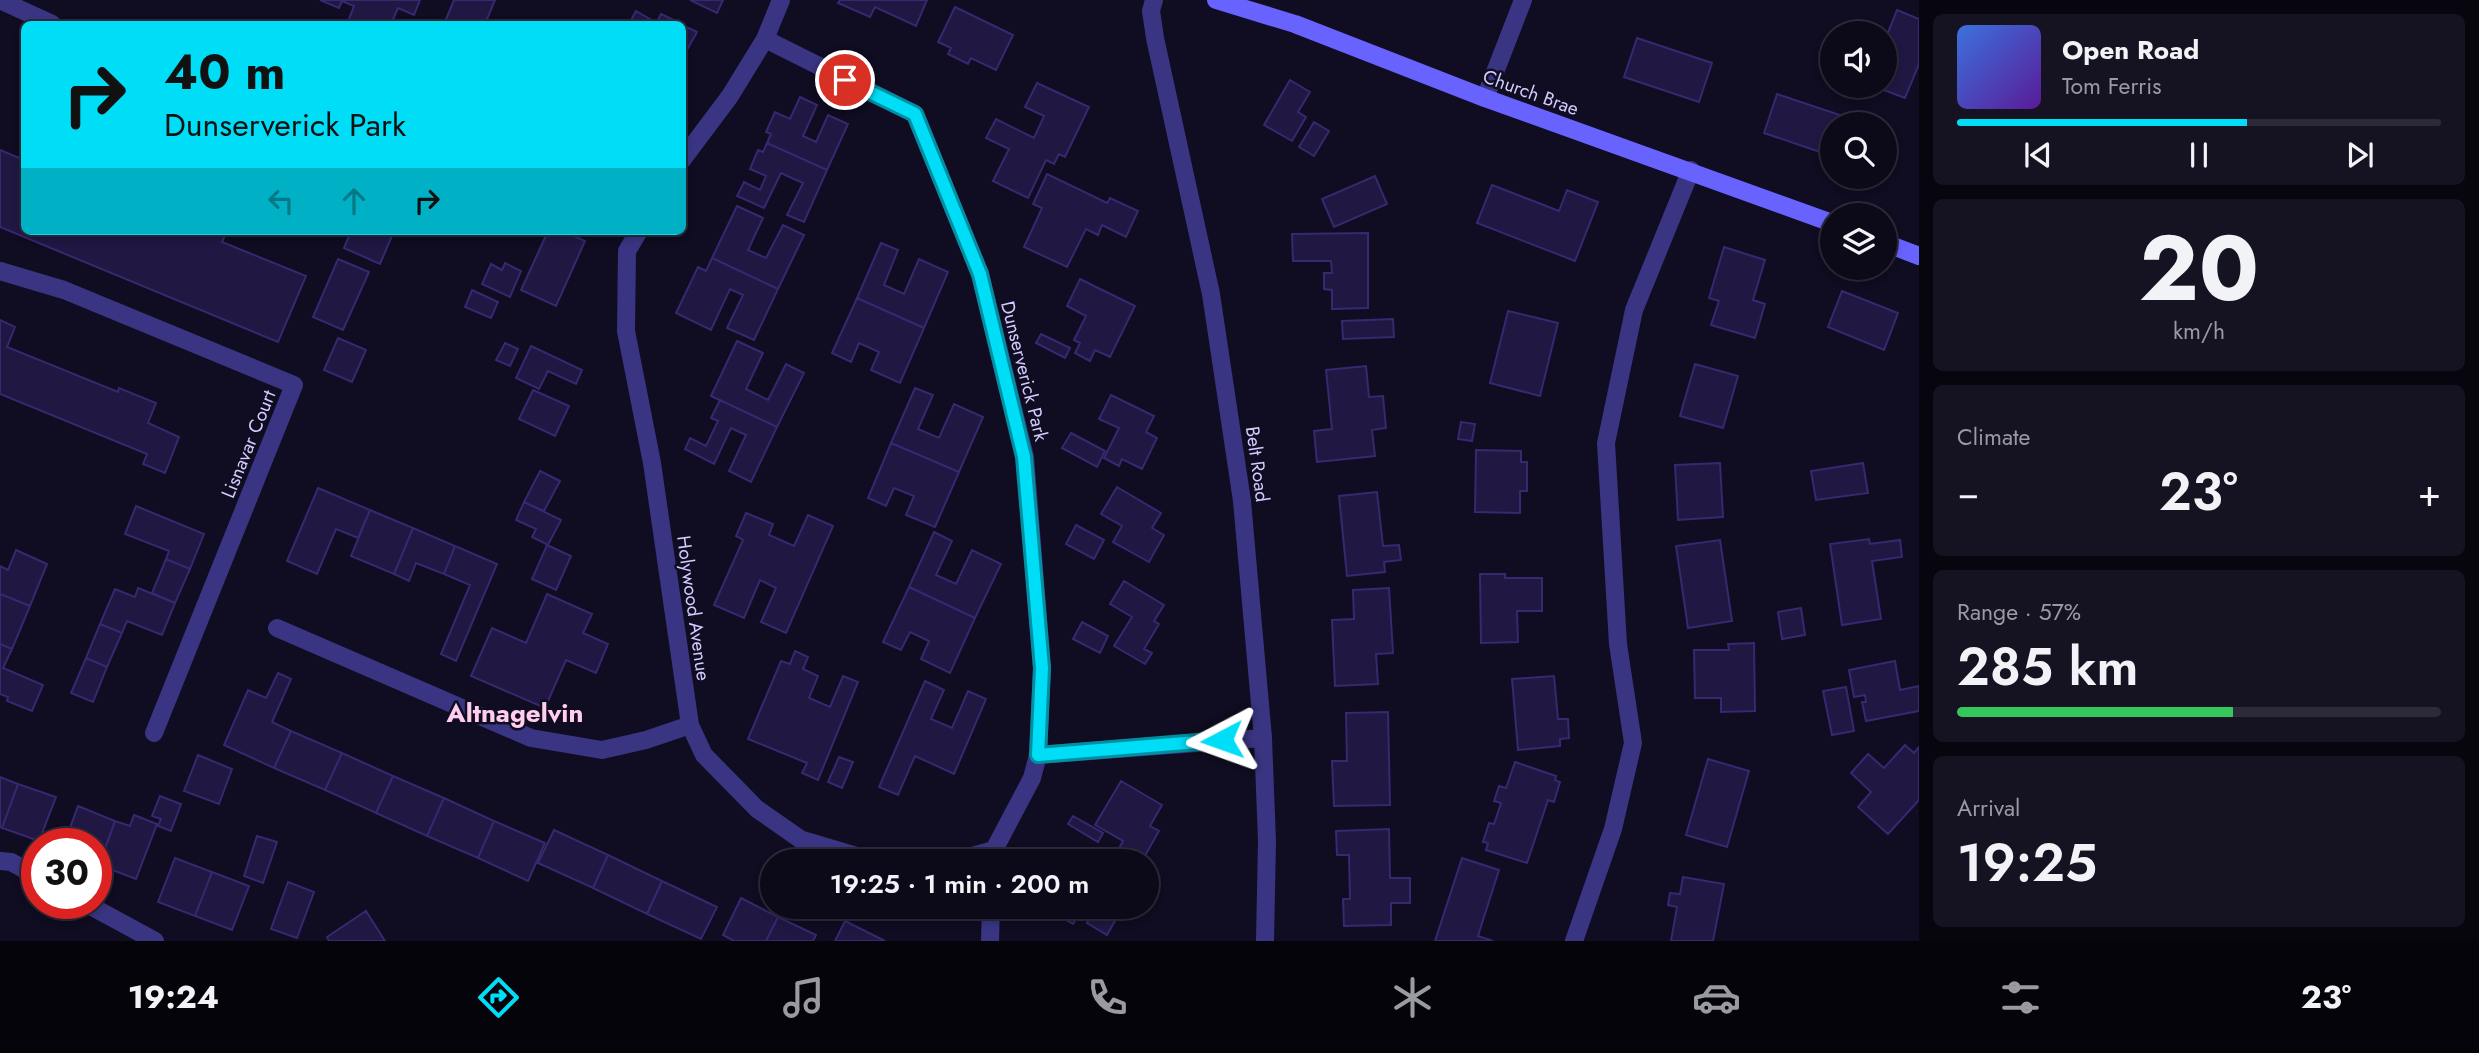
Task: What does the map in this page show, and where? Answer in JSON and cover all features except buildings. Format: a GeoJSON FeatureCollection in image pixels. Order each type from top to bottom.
{"type":"FeatureCollection","features":[{"type":"Feature","properties":{"kind":"main road","name":"Church Brae"},"geometry":{"type":"LineString","coordinates":[[1216,0],[1295,24],[1485,98],[1820,218]]}},
{"type":"Feature","properties":{"kind":"main road"},"geometry":{"type":"LineString","coordinates":[[1897,248],[1919,256]]}},
{"type":"Feature","properties":{"kind":"street"},"geometry":{"type":"LineString","coordinates":[[0,0],[46,21]]}},
{"type":"Feature","properties":{"kind":"street"},"geometry":{"type":"LineString","coordinates":[[686,155],[730,96],[765,39],[781,0]]}},
{"type":"Feature","properties":{"kind":"street","name":"Belt Road"},"geometry":{"type":"LineString","coordinates":[[1154,0],[1151,12],[1155,38],[1211,293],[1240,487],[1263,738],[1267,841],[1265,941]]}},
{"type":"Feature","properties":{"kind":"street"},"geometry":{"type":"LineString","coordinates":[[1485,98],[1523,0]]}},
{"type":"Feature","properties":{"kind":"street","name":"Dunserverick Park"},"geometry":{"type":"LineString","coordinates":[[765,39],[915,114],[980,274],[1024,457],[1042,668],[1038,755],[1032,778],[997,849]]}},
{"type":"Feature","properties":{"kind":"street"},"geometry":{"type":"LineString","coordinates":[[1574,941],[1613,829],[1633,743],[1618,644],[1606,443],[1634,310],[1691,170]]}},
{"type":"Feature","properties":{"kind":"street","name":"Holywood Avenue"},"geometry":{"type":"LineString","coordinates":[[637,235],[627,251],[626,331],[652,463],[690,725],[704,755],[757,808],[800,839],[834,849]]}},
{"type":"Feature","properties":{"kind":"street","name":"Lisnavar Court"},"geometry":{"type":"LineString","coordinates":[[0,271],[64,290],[294,385],[154,733]]}},
{"type":"Feature","properties":{"kind":"street"},"geometry":{"type":"LineString","coordinates":[[277,628],[531,738],[602,750],[646,740],[690,725]]}},
{"type":"Feature","properties":{"kind":"street"},"geometry":{"type":"LineString","coordinates":[[1038,755],[1263,738]]}},
{"type":"Feature","properties":{"kind":"street"},"geometry":{"type":"LineString","coordinates":[[0,861],[12,862],[21,867]]}},
{"type":"Feature","properties":{"kind":"street"},"geometry":{"type":"LineString","coordinates":[[112,918],[155,941]]}},
{"type":"Feature","properties":{"kind":"street"},"geometry":{"type":"LineString","coordinates":[[990,941],[991,919]]}},
{"type":"Feature","properties":{"kind":"district","name":"Altnagelvin"},"geometry":{"type":"Point","coordinates":[515,713]}},
{"type":"Feature","properties":{"kind":"route"},"geometry":{"type":"LineString","coordinates":[[845,80],[915,114],[980,274],[1024,457],[1042,668],[1038,755],[1222,740]]}}]}
